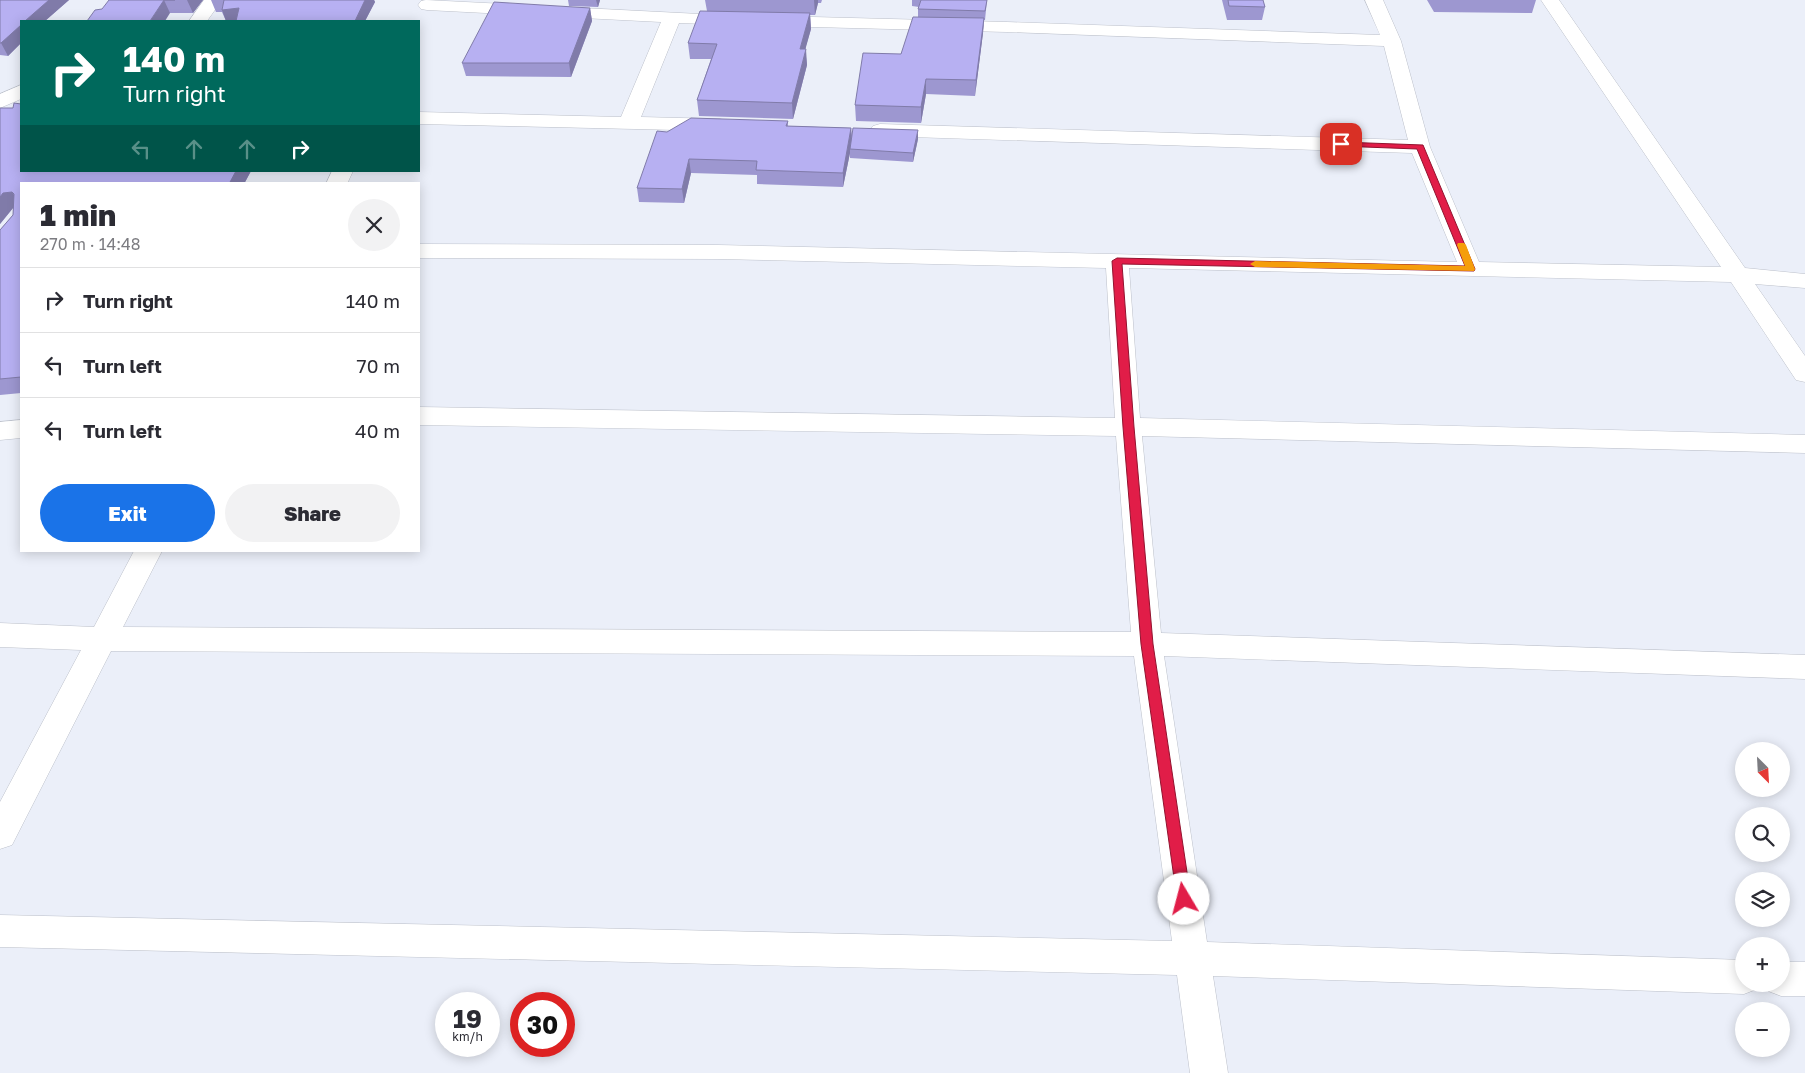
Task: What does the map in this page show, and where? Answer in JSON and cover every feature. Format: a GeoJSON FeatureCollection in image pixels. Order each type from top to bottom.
{"type":"FeatureCollection","features":[{"type":"Feature","properties":{"kind":"street"},"geometry":{"type":"LineString","coordinates":[[199,20],[213,0]]}},
{"type":"Feature","properties":{"kind":"street"},"geometry":{"type":"LineString","coordinates":[[1374,0],[1392,41],[1420,147],[1471,269]]}},
{"type":"Feature","properties":{"kind":"street"},"geometry":{"type":"LineString","coordinates":[[1550,0],[1740,275],[1805,374]]}},
{"type":"Feature","properties":{"kind":"street"},"geometry":{"type":"LineString","coordinates":[[420,22],[428,3],[672,18],[1007,27],[1392,41]]}},
{"type":"Feature","properties":{"kind":"street"},"geometry":{"type":"LineString","coordinates":[[629,122],[672,18]]}},
{"type":"Feature","properties":{"kind":"street"},"geometry":{"type":"LineString","coordinates":[[0,102],[20,92]]}},
{"type":"Feature","properties":{"kind":"street"},"geometry":{"type":"LineString","coordinates":[[420,118],[738,125]]}},
{"type":"Feature","properties":{"kind":"street"},"geometry":{"type":"LineString","coordinates":[[856,129],[1420,147]]}},
{"type":"Feature","properties":{"kind":"street"},"geometry":{"type":"LineString","coordinates":[[420,251],[728,252],[1740,275],[1805,281]]}},
{"type":"Feature","properties":{"kind":"street"},"geometry":{"type":"LineString","coordinates":[[1117,261],[1128,427],[1147,644],[1210,1073]]}},
{"type":"Feature","properties":{"kind":"street"},"geometry":{"type":"LineString","coordinates":[[420,416],[1128,427],[1805,444]]}},
{"type":"Feature","properties":{"kind":"street"},"geometry":{"type":"LineString","coordinates":[[0,431],[20,429]]}},
{"type":"Feature","properties":{"kind":"street"},"geometry":{"type":"LineString","coordinates":[[0,834],[147,552]]}},
{"type":"Feature","properties":{"kind":"street"},"geometry":{"type":"LineString","coordinates":[[0,635],[102,639],[1147,644],[1805,667]]}},
{"type":"Feature","properties":{"kind":"street"},"geometry":{"type":"LineString","coordinates":[[0,931],[1192,958],[1735,977]]}},
{"type":"Feature","properties":{"kind":"street"},"geometry":{"type":"LineString","coordinates":[[1790,979],[1805,979]]}},
{"type":"Feature","properties":{"kind":"building"},"geometry":{"type":"Polygon","coordinates":[[[0,0],[49,0],[26,20],[20,20],[20,26],[0,43],[0,0]]]}},
{"type":"Feature","properties":{"kind":"building"},"geometry":{"type":"Polygon","coordinates":[[[109,0],[164,0],[151,20],[88,20],[95,10],[102,9],[109,0]]]}},
{"type":"Feature","properties":{"kind":"building"},"geometry":{"type":"Polygon","coordinates":[[[224,0],[365,0],[355,20],[236,20],[239,8],[222,10],[224,0]]]}},
{"type":"Feature","properties":{"kind":"building"},"geometry":{"type":"Polygon","coordinates":[[[921,0],[987,0],[985,11],[918,9],[921,0]]]}},
{"type":"Feature","properties":{"kind":"building"},"geometry":{"type":"Polygon","coordinates":[[[1228,0],[1263,0],[1265,7],[1229,6],[1228,0]]]}},
{"type":"Feature","properties":{"kind":"building"},"geometry":{"type":"Polygon","coordinates":[[[494,2],[590,8],[569,63],[462,63],[494,2]]]}},
{"type":"Feature","properties":{"kind":"building"},"geometry":{"type":"Polygon","coordinates":[[[700,11],[810,13],[800,49],[806,49],[792,103],[697,100],[717,44],[688,43],[700,11]]]}},
{"type":"Feature","properties":{"kind":"building"},"geometry":{"type":"Polygon","coordinates":[[[913,17],[984,18],[976,80],[926,79],[921,107],[855,105],[863,53],[901,54],[913,17]]]}},
{"type":"Feature","properties":{"kind":"building"},"geometry":{"type":"Polygon","coordinates":[[[14,103],[20,104],[20,172],[235,172],[230,182],[20,182],[20,377],[0,379],[0,230],[13,215],[14,194],[12,192],[3,193],[0,197],[0,108],[13,108],[14,103]]]}},
{"type":"Feature","properties":{"kind":"building"},"geometry":{"type":"Polygon","coordinates":[[[691,118],[788,121],[786,126],[851,128],[843,173],[756,170],[757,161],[689,159],[682,189],[637,188],[657,131],[667,132],[691,118]]]}},
{"type":"Feature","properties":{"kind":"building"},"geometry":{"type":"Polygon","coordinates":[[[853,128],[918,130],[913,153],[850,149],[853,128]]]}},
{"type":"Feature","properties":{"kind":"slow traffic"},"geometry":{"type":"LineString","coordinates":[[1255,264],[1471,269],[1461,245]]}},
{"type":"Feature","properties":{"kind":"route"},"geometry":{"type":"LineString","coordinates":[[1184,899],[1147,644],[1128,427],[1117,261],[1471,269],[1420,147],[1341,144]]}}]}
